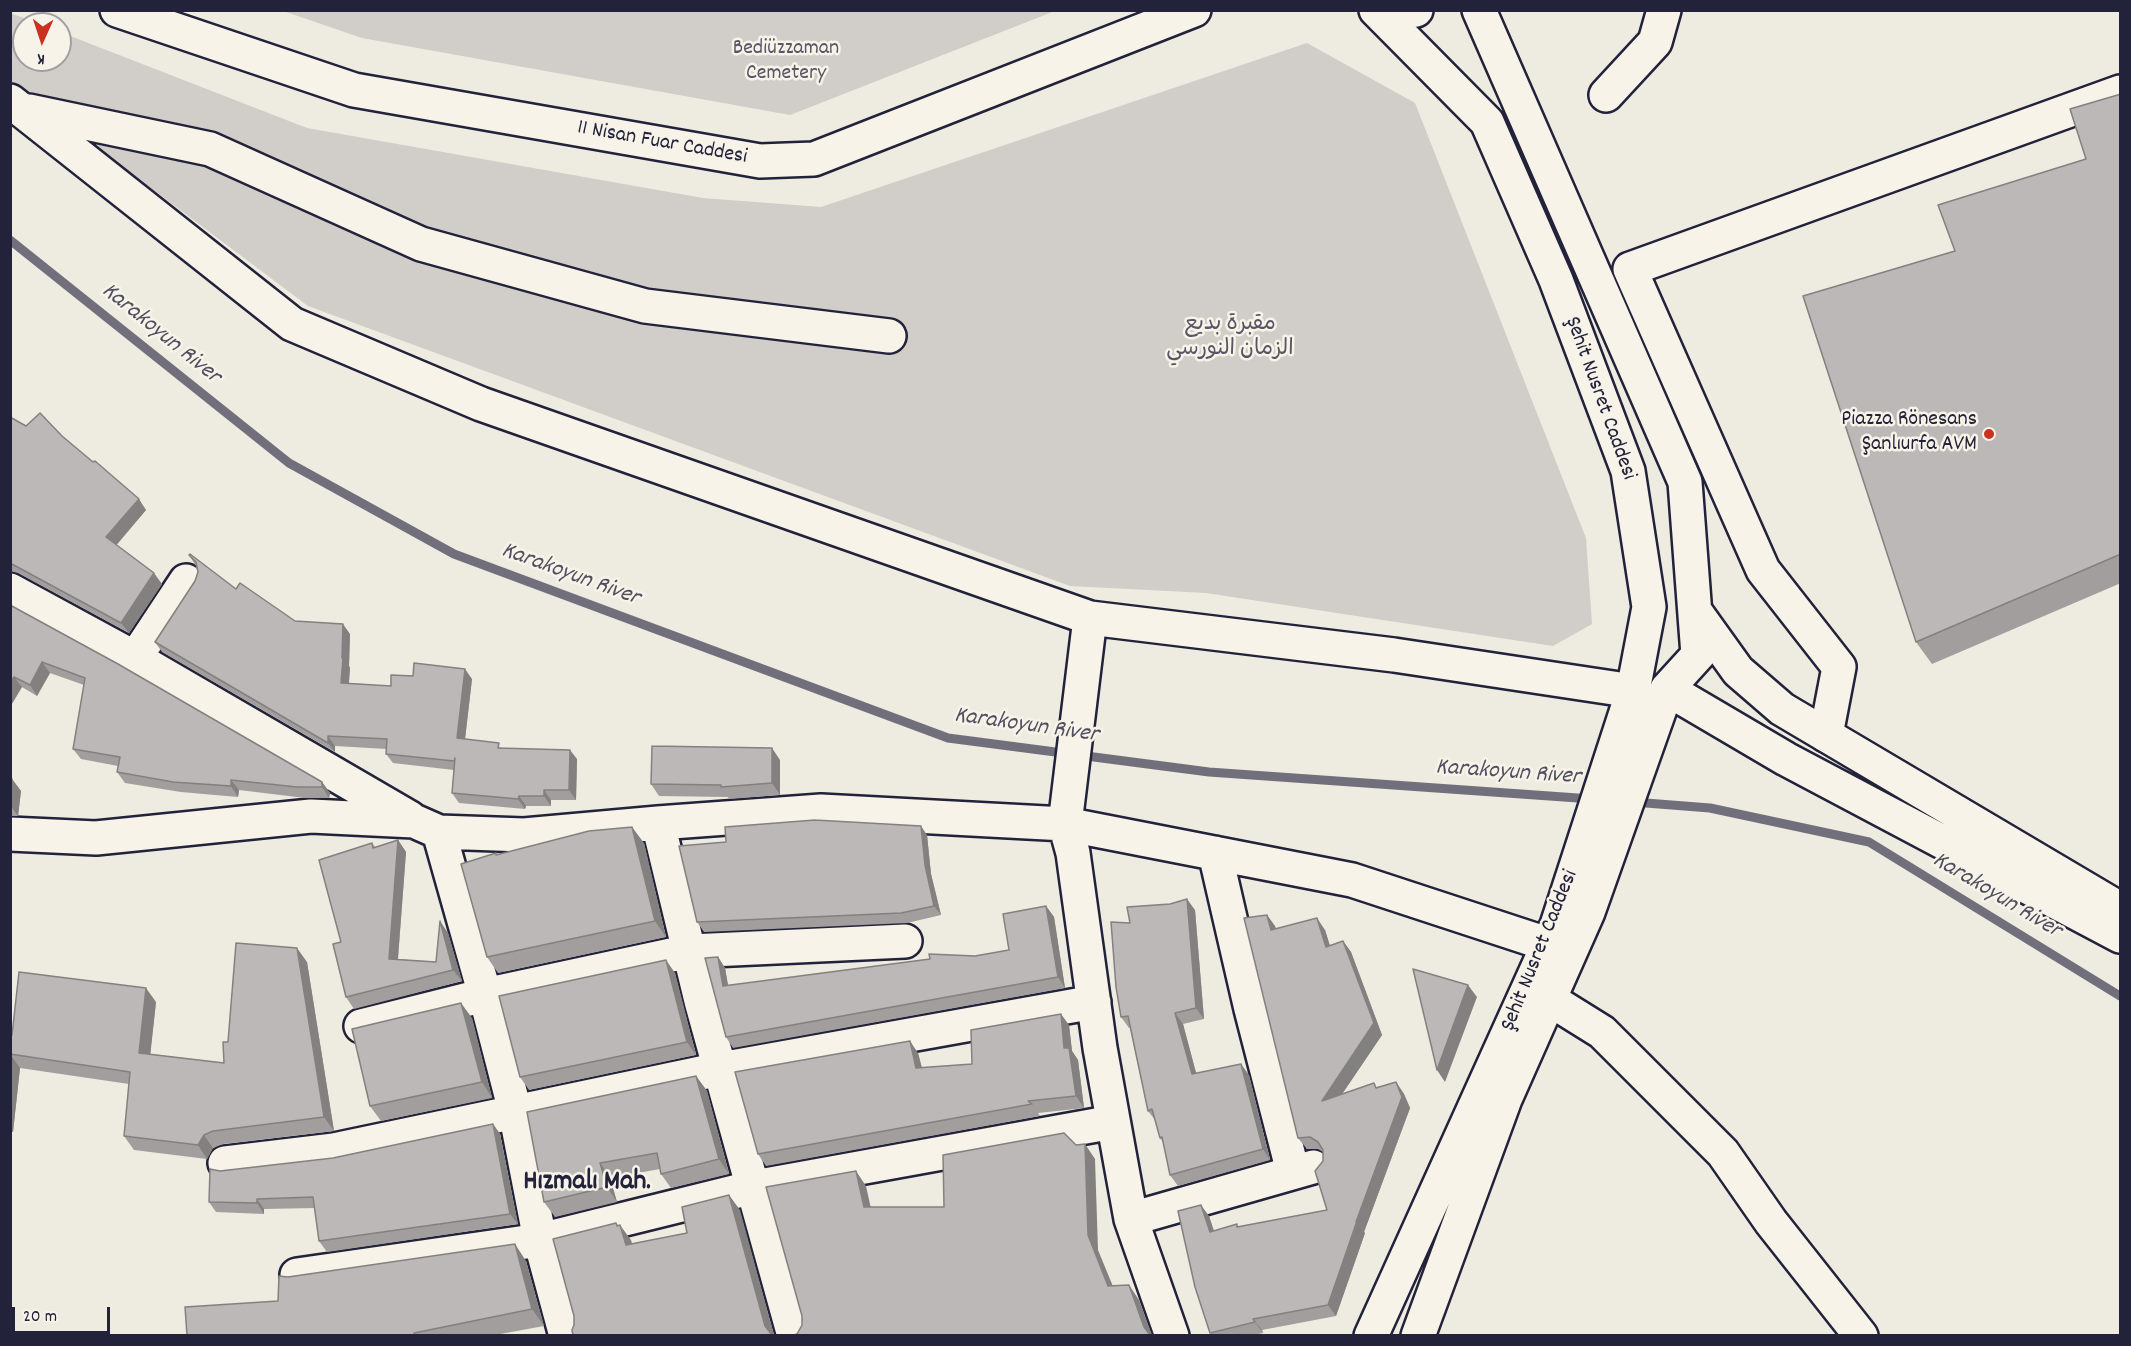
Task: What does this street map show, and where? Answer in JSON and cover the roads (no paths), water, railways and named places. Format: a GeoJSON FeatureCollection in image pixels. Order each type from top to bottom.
{"type":"FeatureCollection","features":[{"type":"Feature","properties":{"kind":"street","name":"11 Nisan Fuar Caddesi"},"geometry":{"type":"LineString","coordinates":[[117,10],[354,90],[760,161],[814,159],[1194,10]]}},
{"type":"Feature","properties":{"kind":"street","name":"Şehit Nusret Caddesi"},"geometry":{"type":"LineString","coordinates":[[1371,1335],[1552,935],[1633,691],[1649,607],[1628,471],[1556,280],[1487,122],[1376,10]]}},
{"type":"Feature","properties":{"kind":"street"},"geometry":{"type":"LineString","coordinates":[[1382,10],[1400,13],[1416,10]]}},
{"type":"Feature","properties":{"kind":"street","name":"Şehit Nusret Caddesi"},"geometry":{"type":"LineString","coordinates":[[1418,1335],[1505,1099],[1588,912],[1667,689],[1698,655],[1685,482],[1479,10]]}},
{"type":"Feature","properties":{"kind":"street"},"geometry":{"type":"LineString","coordinates":[[1606,95],[1655,42],[1664,10]]}},
{"type":"Feature","properties":{"kind":"street"},"geometry":{"type":"LineString","coordinates":[[1826,735],[1839,667],[1763,570],[1630,268],[2121,92]]}},
{"type":"Feature","properties":{"kind":"street"},"geometry":{"type":"LineString","coordinates":[[16,105],[292,324],[481,404],[1090,618],[1394,655],[1633,691]]}},
{"type":"Feature","properties":{"kind":"street"},"geometry":{"type":"LineString","coordinates":[[16,105],[210,149],[421,244],[645,306],[889,336]]}},
{"type":"Feature","properties":{"kind":"street"},"geometry":{"type":"LineString","coordinates":[[135,658],[186,581]]}},
{"type":"Feature","properties":{"kind":"street"},"geometry":{"type":"LineString","coordinates":[[10,590],[135,658],[427,826],[485,995],[515,1111],[540,1240],[566,1335]]}},
{"type":"Feature","properties":{"kind":"street"},"geometry":{"type":"LineString","coordinates":[[1695,611],[1738,671],[1782,709],[2121,909]]}},
{"type":"Feature","properties":{"kind":"street"},"geometry":{"type":"LineString","coordinates":[[1090,618],[1065,824],[1073,853],[1113,1122],[1131,1219],[1172,1335]]}},
{"type":"Feature","properties":{"kind":"street"},"geometry":{"type":"LineString","coordinates":[[1667,689],[1786,759],[2121,936]]}},
{"type":"Feature","properties":{"kind":"street"},"geometry":{"type":"LineString","coordinates":[[10,834],[96,838],[311,816],[524,835],[821,811],[1065,824],[1352,879],[1552,935]]}},
{"type":"Feature","properties":{"kind":"street"},"geometry":{"type":"LineString","coordinates":[[658,823],[720,1070],[794,1335]]}},
{"type":"Feature","properties":{"kind":"street"},"geometry":{"type":"LineString","coordinates":[[1131,1219],[1303,1170],[1251,1009],[1215,853]]}},
{"type":"Feature","properties":{"kind":"street"},"geometry":{"type":"LineString","coordinates":[[361,1026],[485,995],[690,951],[904,941]]}},
{"type":"Feature","properties":{"kind":"street"},"geometry":{"type":"LineString","coordinates":[[1549,999],[1602,1032],[1723,1153],[1771,1222],[1862,1335]]}},
{"type":"Feature","properties":{"kind":"street"},"geometry":{"type":"LineString","coordinates":[[225,1163],[334,1150],[720,1070],[1094,1002]]}},
{"type":"Feature","properties":{"kind":"street"},"geometry":{"type":"LineString","coordinates":[[297,1275],[540,1240],[754,1187],[1113,1122]]}},
{"type":"Feature","properties":{"kind":"waterway","name":"Karakoyun River"},"geometry":{"type":"LineString","coordinates":[[10,240],[289,463],[454,554],[948,738],[1209,772],[1592,799]]}},
{"type":"Feature","properties":{"kind":"waterway","name":"Karakoyun River"},"geometry":{"type":"LineString","coordinates":[[1633,802],[1710,808],[1869,842],[2120,996]]}},
{"type":"Feature","properties":{"kind":"place","name":"Piazza Rönesans Şanlıurfa AVM"},"geometry":{"type":"Point","coordinates":[1989,434]}},
{"type":"Feature","properties":{"kind":"district","name":"Hızmalı Mah."},"geometry":{"type":"Point","coordinates":[587,1184]}},
{"type":"Feature","properties":{"kind":"park label","name":"Bediüzzaman Cemetery"},"geometry":{"type":"Point","coordinates":[786,62]}},
{"type":"Feature","properties":{"kind":"park label","name":"مقبرة بديع الزمان النورسي"},"geometry":{"type":"Point","coordinates":[1230,338]}}]}
